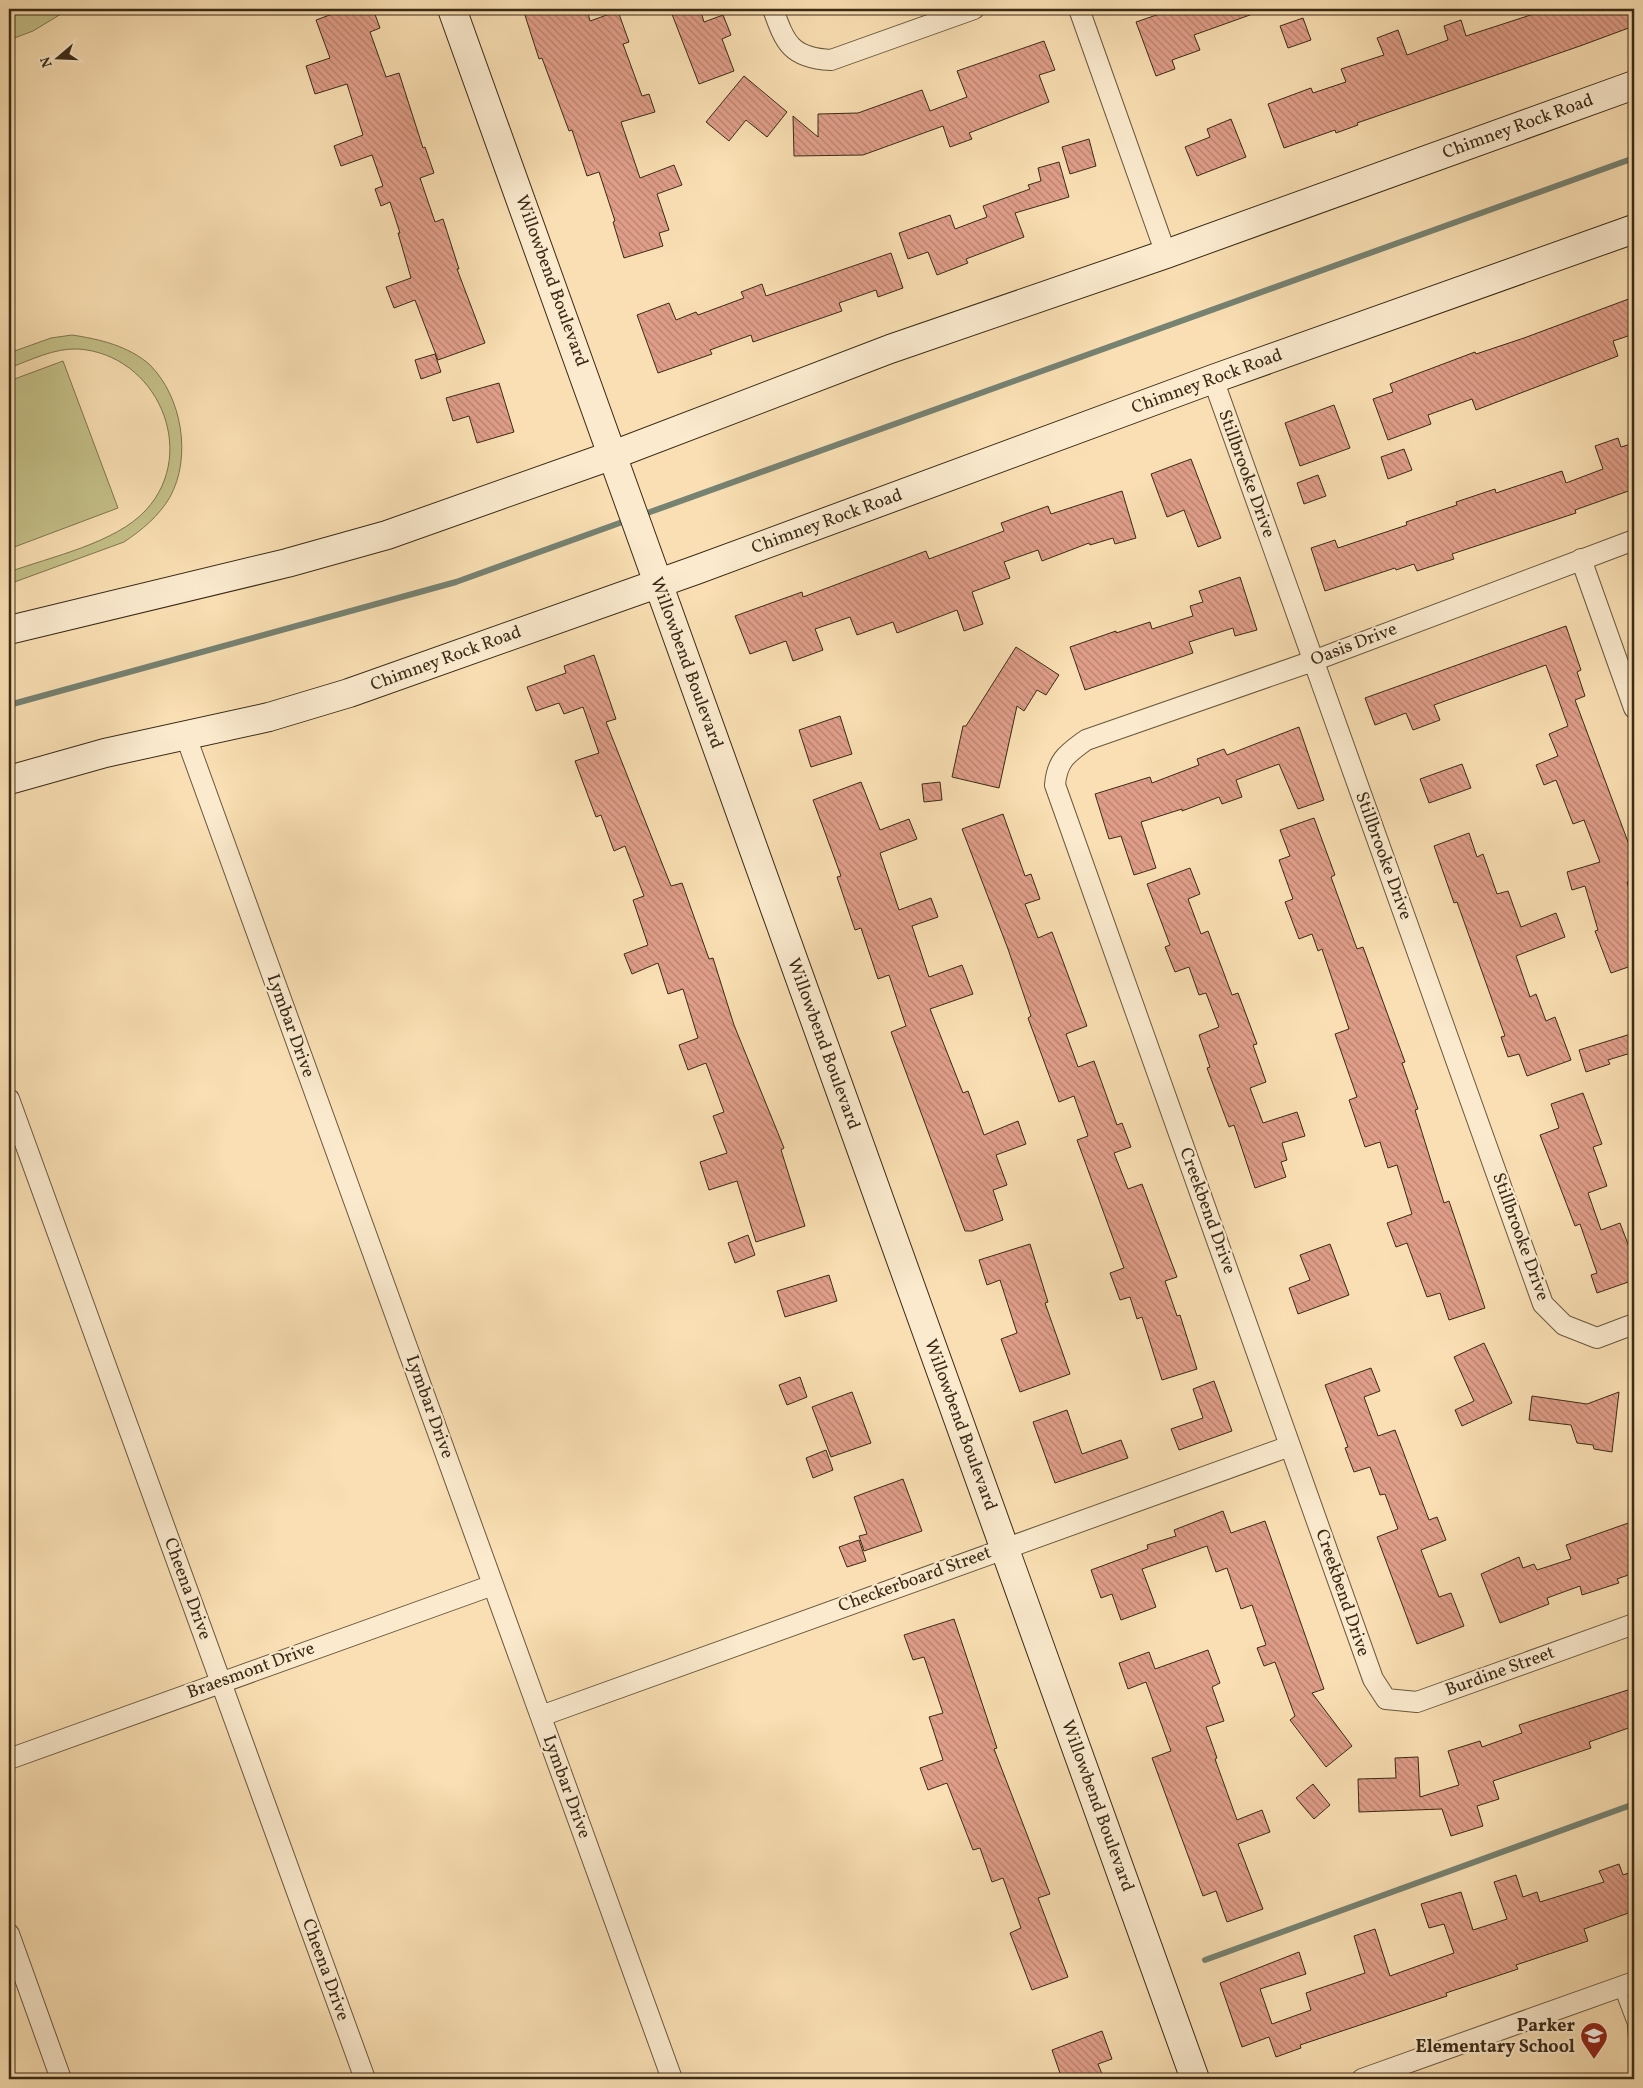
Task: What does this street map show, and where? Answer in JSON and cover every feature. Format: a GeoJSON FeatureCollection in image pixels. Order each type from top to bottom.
{"type":"FeatureCollection","features":[{"type":"Feature","properties":{"kind":"main road","name":"Willowbend Boulevard"},"geometry":{"type":"LineString","coordinates":[[452,9],[614,455],[657,583],[1195,2079]]}},
{"type":"Feature","properties":{"kind":"main road","name":"Chimney Rock Road"},"geometry":{"type":"LineString","coordinates":[[9,630],[287,564],[378,538],[614,455],[890,349],[1166,254],[1634,85]]}},
{"type":"Feature","properties":{"kind":"main road","name":"Chimney Rock Road"},"geometry":{"type":"LineString","coordinates":[[9,780],[105,753],[184,734],[269,717],[349,693],[657,583],[1213,379],[1634,229]]}},
{"type":"Feature","properties":{"kind":"street"},"geometry":{"type":"LineString","coordinates":[[773,9],[789,46],[813,59],[831,60],[974,9]]}},
{"type":"Feature","properties":{"kind":"street"},"geometry":{"type":"LineString","coordinates":[[1079,9],[1166,254]]}},
{"type":"Feature","properties":{"kind":"street","name":"Stillbrooke Drive"},"geometry":{"type":"LineString","coordinates":[[1213,379],[1543,1304],[1564,1325],[1597,1338],[1634,1324]]}},
{"type":"Feature","properties":{"kind":"street","name":"Oasis Drive"},"geometry":{"type":"LineString","coordinates":[[1074,748],[1086,740],[1313,661],[1634,540]]}},
{"type":"Feature","properties":{"kind":"street"},"geometry":{"type":"LineString","coordinates":[[1581,559],[1634,708]]}},
{"type":"Feature","properties":{"kind":"street","name":"Lymbar Drive"},"geometry":{"type":"LineString","coordinates":[[184,734],[672,2079]]}},
{"type":"Feature","properties":{"kind":"street","name":"Creekbend Drive"},"geometry":{"type":"LineString","coordinates":[[1074,748],[1056,769],[1055,785],[1373,1679]]}},
{"type":"Feature","properties":{"kind":"street","name":"Cheena Drive"},"geometry":{"type":"LineString","coordinates":[[9,1099],[365,2079]]}},
{"type":"Feature","properties":{"kind":"street","name":"Checkerboard Street"},"geometry":{"type":"LineString","coordinates":[[541,1716],[1290,1446]]}},
{"type":"Feature","properties":{"kind":"street","name":"Braesmont Drive"},"geometry":{"type":"LineString","coordinates":[[9,1760],[493,1584]]}},
{"type":"Feature","properties":{"kind":"street","name":"Burdine Street"},"geometry":{"type":"LineString","coordinates":[[1373,1679],[1386,1699],[1417,1702],[1634,1624]]}},
{"type":"Feature","properties":{"kind":"street"},"geometry":{"type":"LineString","coordinates":[[9,1934],[62,2079]]}},
{"type":"Feature","properties":{"kind":"street"},"geometry":{"type":"LineString","coordinates":[[1362,2079],[1627,1985]]}},
{"type":"Feature","properties":{"kind":"lane"},"geometry":{"type":"LineString","coordinates":[[1627,1985],[1634,2040]]}},
{"type":"Feature","properties":{"kind":"shaded area"},"geometry":{"type":"Polygon","coordinates":[[[9,9],[59,9],[61,14],[33,31],[9,40],[9,9]]]}},
{"type":"Feature","properties":{"kind":"shaded area"},"geometry":{"type":"Polygon","coordinates":[[[72,335],[103,341],[123,348],[142,358],[161,378],[170,394],[180,428],[181,464],[177,481],[170,497],[161,510],[144,527],[124,542],[9,584],[9,572],[82,548],[118,532],[133,522],[146,510],[162,486],[169,461],[169,434],[162,409],[148,387],[129,368],[106,355],[69,349],[51,352],[9,368],[9,353],[51,338],[72,335]]]}},
{"type":"Feature","properties":{"kind":"shaded area"},"geometry":{"type":"Polygon","coordinates":[[[63,361],[118,508],[9,549],[9,381],[63,361]]]}},
{"type":"Feature","properties":{"kind":"building"},"geometry":{"type":"Polygon","coordinates":[[[346,9],[373,9],[380,28],[370,32],[386,77],[399,73],[423,148],[425,147],[434,173],[420,178],[435,222],[443,219],[459,269],[457,269],[485,343],[438,360],[415,300],[394,308],[386,287],[411,278],[390,202],[381,206],[375,189],[383,186],[372,155],[341,166],[334,146],[363,135],[347,84],[315,94],[306,66],[330,58],[316,20],[346,9]]]}},
{"type":"Feature","properties":{"kind":"building"},"geometry":{"type":"Polygon","coordinates":[[[523,9],[587,9],[590,21],[618,11],[629,42],[623,44],[642,96],[649,94],[655,112],[621,122],[640,178],[674,165],[682,185],[657,194],[669,230],[659,233],[663,246],[624,258],[613,222],[615,221],[599,172],[587,176],[572,130],[569,131],[542,58],[539,59],[523,9]]]}},
{"type":"Feature","properties":{"kind":"building"},"geometry":{"type":"Polygon","coordinates":[[[670,9],[700,9],[704,22],[723,15],[731,35],[722,39],[734,71],[699,84],[670,9]]]}},
{"type":"Feature","properties":{"kind":"building"},"geometry":{"type":"Polygon","coordinates":[[[1174,9],[1261,9],[1261,11],[1194,35],[1200,50],[1172,60],[1175,69],[1156,76],[1136,22],[1174,9]]]}},
{"type":"Feature","properties":{"kind":"building"},"geometry":{"type":"Polygon","coordinates":[[[1549,9],[1634,9],[1634,26],[1357,123],[1358,125],[1336,133],[1335,130],[1284,148],[1268,104],[1311,88],[1313,93],[1346,82],[1341,69],[1384,55],[1377,38],[1398,30],[1407,55],[1448,40],[1444,26],[1461,20],[1466,36],[1549,9]]]}},
{"type":"Feature","properties":{"kind":"building"},"geometry":{"type":"Polygon","coordinates":[[[1303,18],[1311,40],[1288,48],[1280,26],[1303,18]]]}},
{"type":"Feature","properties":{"kind":"building"},"geometry":{"type":"Polygon","coordinates":[[[1044,41],[1055,70],[1039,75],[1049,102],[969,133],[972,139],[950,147],[943,126],[863,155],[794,156],[793,116],[818,137],[818,114],[858,113],[922,90],[930,111],[967,97],[957,71],[1044,41]]]}},
{"type":"Feature","properties":{"kind":"building"},"geometry":{"type":"Polygon","coordinates":[[[744,76],[787,112],[767,137],[746,120],[729,141],[706,122],[744,76]]]}},
{"type":"Feature","properties":{"kind":"building"},"geometry":{"type":"Polygon","coordinates":[[[1231,119],[1246,157],[1197,176],[1185,147],[1210,137],[1207,129],[1231,119]]]}},
{"type":"Feature","properties":{"kind":"building"},"geometry":{"type":"Polygon","coordinates":[[[1089,139],[1096,166],[1070,174],[1062,147],[1089,139]]]}},
{"type":"Feature","properties":{"kind":"building"},"geometry":{"type":"Polygon","coordinates":[[[1059,162],[1069,197],[1015,213],[1024,237],[966,259],[968,263],[937,275],[928,252],[908,259],[899,233],[950,215],[955,229],[987,217],[983,206],[1030,189],[1028,185],[1041,181],[1038,168],[1059,162]]]}},
{"type":"Feature","properties":{"kind":"building"},"geometry":{"type":"Polygon","coordinates":[[[891,253],[903,288],[878,297],[876,290],[839,303],[842,311],[753,342],[751,335],[710,350],[712,354],[658,373],[637,315],[669,303],[676,320],[696,312],[698,315],[744,298],[741,292],[762,284],[766,296],[891,253]]]}},
{"type":"Feature","properties":{"kind":"building"},"geometry":{"type":"Polygon","coordinates":[[[1634,297],[1634,334],[1613,341],[1618,356],[1476,410],[1472,399],[1428,415],[1431,424],[1388,440],[1373,399],[1393,392],[1390,384],[1475,352],[1476,354],[1524,338],[1634,297]]]}},
{"type":"Feature","properties":{"kind":"building"},"geometry":{"type":"Polygon","coordinates":[[[435,354],[441,372],[421,379],[415,360],[435,354]]]}},
{"type":"Feature","properties":{"kind":"building"},"geometry":{"type":"Polygon","coordinates":[[[499,383],[514,432],[477,443],[469,416],[453,421],[446,398],[499,383]]]}},
{"type":"Feature","properties":{"kind":"building"},"geometry":{"type":"Polygon","coordinates":[[[1334,405],[1350,448],[1300,466],[1285,423],[1334,405]]]}},
{"type":"Feature","properties":{"kind":"building"},"geometry":{"type":"Polygon","coordinates":[[[1618,438],[1621,447],[1634,443],[1634,489],[1575,510],[1576,513],[1452,554],[1454,559],[1417,571],[1414,564],[1396,570],[1395,568],[1325,591],[1311,548],[1335,540],[1338,548],[1407,525],[1406,522],[1457,505],[1456,502],[1495,489],[1496,493],[1562,471],[1566,483],[1603,469],[1595,446],[1618,438]]]}},
{"type":"Feature","properties":{"kind":"building"},"geometry":{"type":"Polygon","coordinates":[[[1404,449],[1412,470],[1388,479],[1381,457],[1404,449]]]}},
{"type":"Feature","properties":{"kind":"building"},"geometry":{"type":"Polygon","coordinates":[[[1191,459],[1221,538],[1198,547],[1184,510],[1167,517],[1151,474],[1191,459]]]}},
{"type":"Feature","properties":{"kind":"building"},"geometry":{"type":"Polygon","coordinates":[[[1318,475],[1326,496],[1304,504],[1297,483],[1318,475]]]}},
{"type":"Feature","properties":{"kind":"building"},"geometry":{"type":"Polygon","coordinates":[[[1122,491],[1136,538],[1115,544],[1113,538],[1090,545],[1089,543],[1042,561],[1038,550],[1004,562],[1010,578],[972,592],[983,624],[964,631],[957,610],[897,633],[893,622],[857,635],[850,617],[815,629],[823,650],[793,661],[786,641],[750,654],[735,616],[802,592],[803,597],[926,551],[929,559],[1004,531],[1001,523],[1048,506],[1051,514],[1122,491]]]}},
{"type":"Feature","properties":{"kind":"building"},"geometry":{"type":"Polygon","coordinates":[[[1240,577],[1257,630],[1235,636],[1233,628],[1189,642],[1193,653],[1085,690],[1070,647],[1116,631],[1116,633],[1150,622],[1152,629],[1193,616],[1190,606],[1203,602],[1199,591],[1240,577]]]}},
{"type":"Feature","properties":{"kind":"building"},"geometry":{"type":"Polygon","coordinates":[[[1566,626],[1581,670],[1577,672],[1585,696],[1575,700],[1634,858],[1634,880],[1627,882],[1634,905],[1634,965],[1611,973],[1595,931],[1598,930],[1585,886],[1572,890],[1567,872],[1600,862],[1584,820],[1573,824],[1556,780],[1544,785],[1536,765],[1558,756],[1549,734],[1568,726],[1546,665],[1434,705],[1440,720],[1413,730],[1406,713],[1375,725],[1365,698],[1566,626]]]}},
{"type":"Feature","properties":{"kind":"building"},"geometry":{"type":"Polygon","coordinates":[[[1016,647],[1059,675],[1046,695],[1037,690],[1024,711],[1017,706],[999,788],[952,777],[963,726],[966,726],[1016,647]]]}},
{"type":"Feature","properties":{"kind":"building"},"geometry":{"type":"Polygon","coordinates":[[[594,655],[616,719],[606,722],[671,886],[682,883],[709,959],[713,958],[734,1025],[784,1148],[781,1150],[805,1226],[756,1242],[737,1181],[709,1190],[700,1162],[727,1153],[713,1116],[724,1112],[706,1063],[688,1070],[679,1045],[698,1038],[683,989],[668,994],[658,963],[632,974],[624,954],[648,945],[633,900],[644,896],[625,846],[614,851],[601,815],[596,817],[575,761],[599,753],[583,707],[564,714],[559,703],[536,711],[527,687],[566,673],[564,666],[594,655]]]}},
{"type":"Feature","properties":{"kind":"building"},"geometry":{"type":"Polygon","coordinates":[[[840,716],[852,754],[811,767],[799,730],[840,716]]]}},
{"type":"Feature","properties":{"kind":"building"},"geometry":{"type":"Polygon","coordinates":[[[1299,727],[1324,800],[1298,809],[1279,764],[1236,780],[1242,797],[1222,804],[1219,797],[1182,811],[1182,809],[1141,822],[1156,868],[1134,875],[1121,836],[1109,839],[1095,794],[1150,777],[1152,783],[1199,765],[1197,759],[1224,749],[1227,755],[1299,727]]]}},
{"type":"Feature","properties":{"kind":"building"},"geometry":{"type":"Polygon","coordinates":[[[1462,764],[1471,788],[1429,803],[1420,779],[1462,764]]]}},
{"type":"Feature","properties":{"kind":"building"},"geometry":{"type":"Polygon","coordinates":[[[861,782],[880,830],[909,819],[917,839],[880,853],[899,910],[931,898],[938,917],[912,926],[929,977],[962,965],[973,994],[930,1009],[963,1093],[968,1091],[984,1135],[1018,1121],[1026,1144],[996,1155],[1007,1185],[993,1190],[1003,1220],[972,1231],[965,1231],[891,1032],[906,1026],[889,975],[878,979],[861,928],[855,930],[837,877],[841,876],[813,800],[861,782]]]}},
{"type":"Feature","properties":{"kind":"building"},"geometry":{"type":"Polygon","coordinates":[[[940,782],[942,800],[924,802],[922,784],[940,782]]]}},
{"type":"Feature","properties":{"kind":"building"},"geometry":{"type":"Polygon","coordinates":[[[1003,814],[1025,876],[1031,874],[1040,899],[1025,904],[1038,938],[1052,932],[1087,1026],[1066,1034],[1078,1067],[1094,1061],[1117,1125],[1122,1123],[1131,1147],[1114,1153],[1128,1189],[1142,1184],[1177,1277],[1165,1281],[1177,1316],[1180,1315],[1197,1369],[1162,1380],[1142,1317],[1137,1319],[1130,1297],[1120,1300],[1110,1273],[1124,1268],[1077,1140],[1088,1136],[1074,1096],[1059,1102],[1028,1018],[1031,1016],[1008,949],[962,829],[1003,814]]]}},
{"type":"Feature","properties":{"kind":"building"},"geometry":{"type":"Polygon","coordinates":[[[1314,818],[1335,875],[1331,877],[1357,949],[1363,947],[1405,1062],[1402,1063],[1418,1109],[1415,1110],[1444,1203],[1449,1201],[1485,1308],[1449,1320],[1440,1293],[1427,1297],[1407,1243],[1396,1247],[1387,1223],[1412,1214],[1397,1165],[1388,1168],[1380,1142],[1365,1147],[1349,1100],[1357,1097],[1335,1034],[1349,1029],[1322,949],[1318,951],[1312,934],[1299,939],[1285,902],[1293,899],[1279,860],[1290,856],[1280,830],[1314,818]]]}},
{"type":"Feature","properties":{"kind":"building"},"geometry":{"type":"Polygon","coordinates":[[[1469,833],[1477,857],[1483,854],[1497,894],[1508,891],[1521,927],[1556,913],[1565,937],[1516,956],[1530,997],[1536,994],[1546,1021],[1555,1017],[1571,1060],[1527,1076],[1519,1054],[1508,1057],[1501,1037],[1505,1036],[1457,902],[1454,903],[1434,846],[1469,833]]]}},
{"type":"Feature","properties":{"kind":"building"},"geometry":{"type":"Polygon","coordinates":[[[1190,868],[1200,894],[1188,899],[1201,934],[1208,931],[1232,995],[1238,993],[1257,1044],[1253,1045],[1266,1082],[1250,1088],[1263,1123],[1297,1112],[1305,1136],[1282,1143],[1287,1160],[1281,1162],[1286,1177],[1255,1188],[1234,1125],[1229,1127],[1207,1068],[1210,1067],[1199,1035],[1219,1027],[1206,993],[1199,995],[1189,967],[1175,972],[1165,947],[1170,945],[1147,884],[1190,868]]]}},
{"type":"Feature","properties":{"kind":"building"},"geometry":{"type":"Polygon","coordinates":[[[1634,1033],[1634,1052],[1608,1060],[1610,1064],[1586,1072],[1579,1050],[1634,1033]]]}},
{"type":"Feature","properties":{"kind":"building"},"geometry":{"type":"Polygon","coordinates":[[[1583,1093],[1602,1144],[1593,1147],[1607,1186],[1588,1193],[1601,1230],[1620,1223],[1634,1260],[1634,1280],[1597,1293],[1591,1275],[1597,1273],[1580,1224],[1575,1226],[1540,1135],[1559,1128],[1551,1104],[1583,1093]]]}},
{"type":"Feature","properties":{"kind":"building"},"geometry":{"type":"Polygon","coordinates":[[[748,1235],[755,1255],[735,1263],[728,1243],[748,1235]]]}},
{"type":"Feature","properties":{"kind":"building"},"geometry":{"type":"Polygon","coordinates":[[[1030,1244],[1048,1302],[1045,1303],[1070,1374],[1020,1392],[1001,1339],[1017,1333],[1000,1280],[987,1285],[979,1260],[1030,1244]]]}},
{"type":"Feature","properties":{"kind":"building"},"geometry":{"type":"Polygon","coordinates":[[[1330,1244],[1349,1295],[1298,1314],[1289,1288],[1310,1280],[1300,1255],[1330,1244]]]}},
{"type":"Feature","properties":{"kind":"building"},"geometry":{"type":"Polygon","coordinates":[[[829,1275],[837,1301],[785,1317],[777,1291],[829,1275]]]}},
{"type":"Feature","properties":{"kind":"building"},"geometry":{"type":"Polygon","coordinates":[[[1484,1343],[1512,1403],[1462,1426],[1455,1410],[1474,1401],[1454,1357],[1484,1343]]]}},
{"type":"Feature","properties":{"kind":"building"},"geometry":{"type":"Polygon","coordinates":[[[1371,1368],[1380,1391],[1364,1397],[1378,1436],[1395,1430],[1429,1520],[1437,1517],[1446,1540],[1421,1550],[1439,1597],[1451,1593],[1464,1626],[1417,1644],[1377,1537],[1398,1529],[1385,1494],[1380,1495],[1370,1467],[1354,1472],[1345,1448],[1348,1447],[1325,1385],[1371,1368]]]}},
{"type":"Feature","properties":{"kind":"building"},"geometry":{"type":"Polygon","coordinates":[[[800,1377],[807,1397],[787,1405],[779,1385],[800,1377]]]}},
{"type":"Feature","properties":{"kind":"building"},"geometry":{"type":"Polygon","coordinates":[[[1214,1381],[1232,1431],[1179,1450],[1171,1429],[1203,1418],[1193,1389],[1214,1381]]]}},
{"type":"Feature","properties":{"kind":"building"},"geometry":{"type":"Polygon","coordinates":[[[852,1392],[871,1443],[831,1457],[812,1407],[852,1392]]]}},
{"type":"Feature","properties":{"kind":"building"},"geometry":{"type":"Polygon","coordinates":[[[1619,1392],[1612,1452],[1594,1449],[1593,1445],[1577,1443],[1571,1425],[1529,1420],[1532,1396],[1587,1404],[1619,1392]]]}},
{"type":"Feature","properties":{"kind":"building"},"geometry":{"type":"Polygon","coordinates":[[[1067,1410],[1082,1454],[1121,1440],[1128,1458],[1055,1483],[1033,1422],[1067,1410]]]}},
{"type":"Feature","properties":{"kind":"building"},"geometry":{"type":"Polygon","coordinates":[[[826,1450],[833,1470],[813,1478],[806,1458],[826,1450]]]}},
{"type":"Feature","properties":{"kind":"building"},"geometry":{"type":"Polygon","coordinates":[[[903,1479],[922,1531],[864,1551],[859,1536],[867,1534],[854,1497],[903,1479]]]}},
{"type":"Feature","properties":{"kind":"building"},"geometry":{"type":"Polygon","coordinates":[[[1223,1511],[1231,1533],[1265,1521],[1324,1689],[1312,1693],[1352,1746],[1326,1767],[1290,1720],[1295,1716],[1275,1662],[1264,1666],[1257,1648],[1266,1645],[1252,1605],[1241,1609],[1227,1568],[1216,1572],[1207,1546],[1142,1569],[1156,1607],[1121,1620],[1112,1594],[1101,1598],[1091,1570],[1148,1549],[1147,1545],[1176,1536],[1174,1530],[1223,1511]]]}},
{"type":"Feature","properties":{"kind":"building"},"geometry":{"type":"Polygon","coordinates":[[[1634,1521],[1634,1573],[1617,1579],[1619,1583],[1582,1595],[1580,1586],[1547,1598],[1549,1604],[1500,1623],[1481,1574],[1519,1557],[1523,1568],[1534,1564],[1537,1570],[1571,1559],[1566,1545],[1634,1521]]]}},
{"type":"Feature","properties":{"kind":"building"},"geometry":{"type":"Polygon","coordinates":[[[859,1540],[866,1561],[847,1567],[839,1547],[859,1540]]]}},
{"type":"Feature","properties":{"kind":"building"},"geometry":{"type":"Polygon","coordinates":[[[954,1619],[997,1748],[994,1749],[1050,1894],[1038,1898],[1068,1977],[1032,1990],[1010,1933],[1021,1928],[1003,1878],[992,1882],[980,1848],[973,1850],[947,1783],[928,1790],[920,1768],[943,1760],[929,1717],[943,1713],[924,1657],[913,1660],[904,1635],[954,1619]]]}},
{"type":"Feature","properties":{"kind":"building"},"geometry":{"type":"Polygon","coordinates":[[[1208,1650],[1220,1683],[1212,1687],[1224,1721],[1206,1727],[1217,1758],[1215,1759],[1237,1820],[1262,1810],[1270,1832],[1238,1844],[1263,1909],[1227,1922],[1216,1891],[1203,1896],[1152,1758],[1171,1751],[1146,1682],[1128,1689],[1119,1663],[1149,1652],[1155,1669],[1208,1650]]]}},
{"type":"Feature","properties":{"kind":"building"},"geometry":{"type":"Polygon","coordinates":[[[1634,1688],[1634,1726],[1589,1742],[1591,1748],[1493,1781],[1499,1799],[1477,1806],[1483,1826],[1451,1836],[1442,1809],[1359,1812],[1358,1779],[1396,1778],[1395,1758],[1418,1757],[1420,1797],[1459,1785],[1448,1751],[1480,1741],[1482,1747],[1522,1733],[1519,1725],[1634,1688]]]}},
{"type":"Feature","properties":{"kind":"building"},"geometry":{"type":"Polygon","coordinates":[[[1313,1784],[1330,1805],[1314,1819],[1296,1798],[1313,1784]]]}},
{"type":"Feature","properties":{"kind":"building"},"geometry":{"type":"Polygon","coordinates":[[[1619,1864],[1623,1875],[1634,1871],[1634,1911],[1584,1929],[1588,1941],[1516,1965],[1518,1969],[1446,1993],[1447,1996],[1300,2045],[1301,2048],[1276,2057],[1269,2037],[1242,2047],[1220,1983],[1299,1952],[1306,1974],[1260,1989],[1272,2024],[1311,2010],[1306,1993],[1365,1973],[1354,1936],[1375,1929],[1390,1976],[1454,1953],[1444,1924],[1429,1928],[1421,1904],[1461,1892],[1473,1930],[1507,1919],[1494,1882],[1516,1875],[1523,1897],[1537,1892],[1540,1902],[1604,1882],[1599,1871],[1619,1864]]]}},
{"type":"Feature","properties":{"kind":"building"},"geometry":{"type":"Polygon","coordinates":[[[1102,2031],[1112,2059],[1098,2064],[1104,2079],[1062,2079],[1052,2050],[1102,2031]]]}},
{"type":"Feature","properties":{"kind":"waterway"},"geometry":{"type":"LineString","coordinates":[[639,516],[1634,158]]}},
{"type":"Feature","properties":{"kind":"waterway"},"geometry":{"type":"LineString","coordinates":[[9,705],[456,582],[628,520]]}},
{"type":"Feature","properties":{"kind":"waterway"},"geometry":{"type":"LineString","coordinates":[[1205,1960],[1634,1804]]}},
{"type":"Feature","properties":{"kind":"place","name":"Parker Elementary School"},"geometry":{"type":"Point","coordinates":[1594,2060]}}]}
